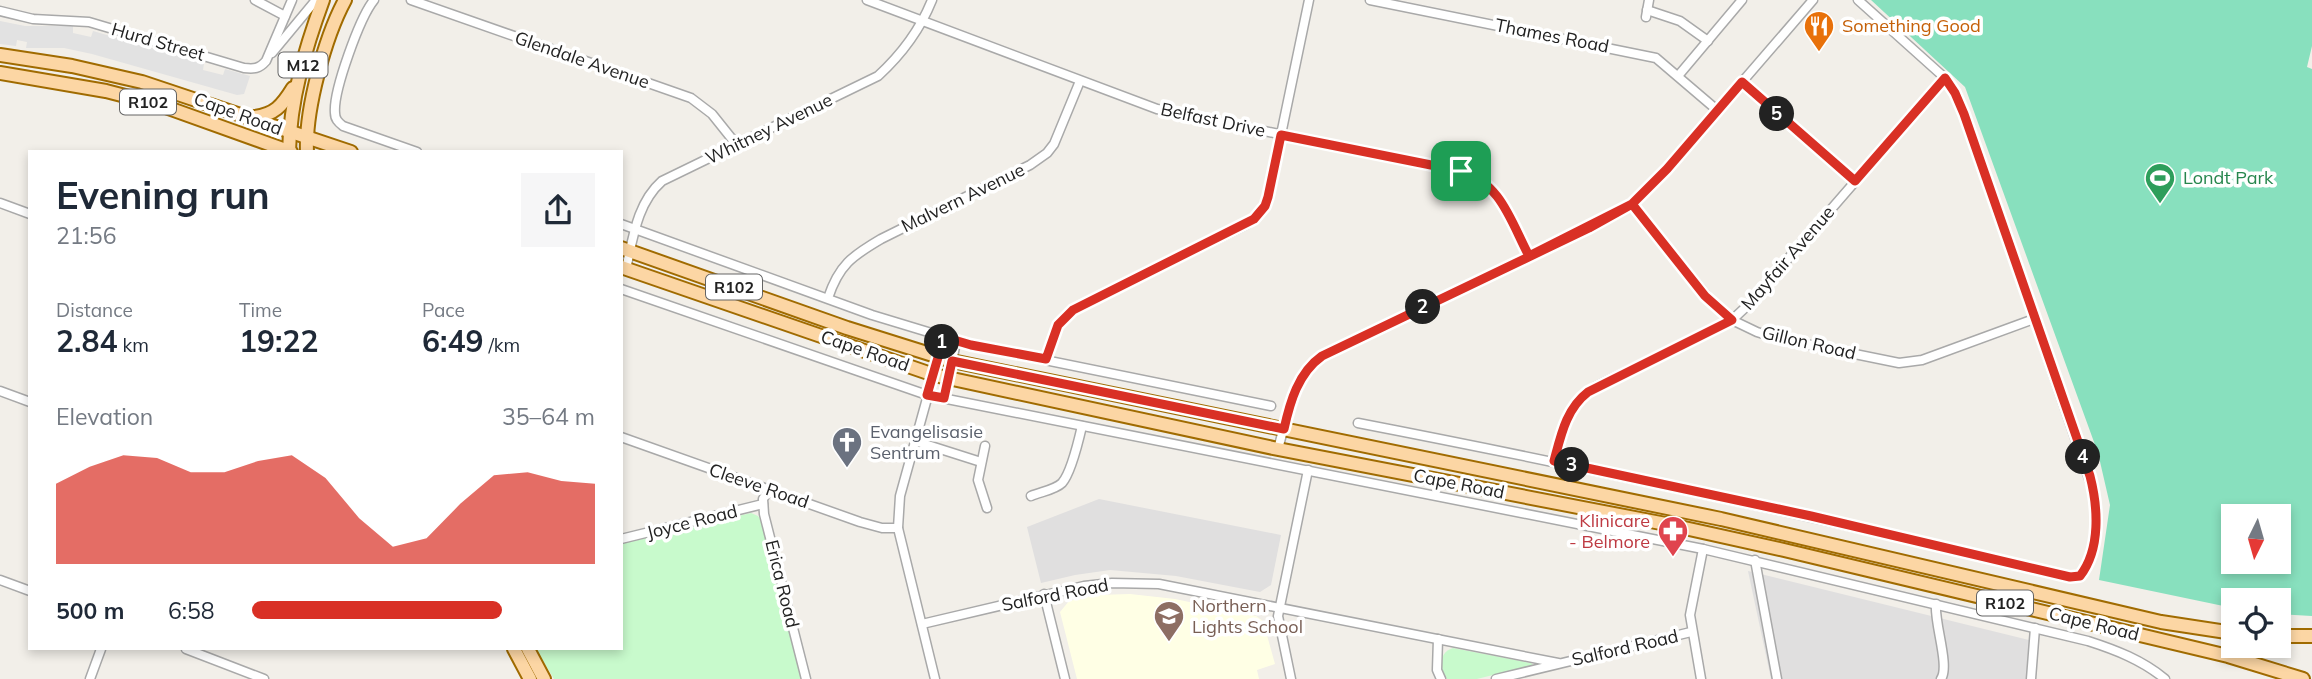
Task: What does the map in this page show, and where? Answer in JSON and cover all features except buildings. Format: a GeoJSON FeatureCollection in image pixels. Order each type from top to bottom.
{"type":"FeatureCollection","features":[{"type":"Feature","properties":{"kind":"main road","name":"M12"},"geometry":{"type":"LineString","coordinates":[[290,150],[290,117],[323,0]]}},
{"type":"Feature","properties":{"kind":"main road","name":"M12"},"geometry":{"type":"LineString","coordinates":[[307,150],[306,137],[320,72],[345,0]]}},
{"type":"Feature","properties":{"kind":"main road","name":"Cape Road"},"geometry":{"type":"LineString","coordinates":[[0,55],[104,72],[142,82],[345,150]]}},
{"type":"Feature","properties":{"kind":"main road","name":"Cape Road"},"geometry":{"type":"LineString","coordinates":[[0,73],[106,91],[145,101],[285,150]]}},
{"type":"Feature","properties":{"kind":"main road"},"geometry":{"type":"LineString","coordinates":[[250,117],[265,116],[276,111],[299,78]]}},
{"type":"Feature","properties":{"kind":"main road","name":"Cape Road"},"geometry":{"type":"LineString","coordinates":[[626,249],[847,328],[945,359],[1709,517],[2161,622],[2221,632]]}},
{"type":"Feature","properties":{"kind":"main road","name":"Cape Road"},"geometry":{"type":"LineString","coordinates":[[624,268],[934,374],[1278,449],[1706,533],[2214,653],[2303,679]]}},
{"type":"Feature","properties":{"kind":"main road"},"geometry":{"type":"LineString","coordinates":[[1706,533],[1709,517]]}},
{"type":"Feature","properties":{"kind":"main road"},"geometry":{"type":"LineString","coordinates":[[2291,636],[2312,636]]}},
{"type":"Feature","properties":{"kind":"main road"},"geometry":{"type":"LineString","coordinates":[[515,650],[530,679]]}},
{"type":"Feature","properties":{"kind":"main road"},"geometry":{"type":"LineString","coordinates":[[528,650],[544,679]]}},
{"type":"Feature","properties":{"kind":"street"},"geometry":{"type":"LineString","coordinates":[[255,0],[285,16]]}},
{"type":"Feature","properties":{"kind":"street"},"geometry":{"type":"LineString","coordinates":[[266,61],[292,0]]}},
{"type":"Feature","properties":{"kind":"street"},"geometry":{"type":"LineString","coordinates":[[266,61],[316,0]]}},
{"type":"Feature","properties":{"kind":"street"},"geometry":{"type":"LineString","coordinates":[[374,0],[361,20],[336,101],[335,116],[343,126],[411,150]]}},
{"type":"Feature","properties":{"kind":"street","name":"Glendale Avenue"},"geometry":{"type":"LineString","coordinates":[[411,0],[691,98],[712,114],[736,144]]}},
{"type":"Feature","properties":{"kind":"street","name":"Belfast Drive"},"geometry":{"type":"LineString","coordinates":[[867,0],[1157,109],[1461,171],[1477,177],[1496,192],[1529,256]]}},
{"type":"Feature","properties":{"kind":"street","name":"Whitney Avenue"},"geometry":{"type":"LineString","coordinates":[[624,268],[626,249],[648,197],[662,181],[878,76],[901,52],[923,22],[933,0]]}},
{"type":"Feature","properties":{"kind":"street"},"geometry":{"type":"LineString","coordinates":[[1046,359],[1058,325],[1073,310],[1254,219],[1265,206],[1310,0]]}},
{"type":"Feature","properties":{"kind":"street","name":"Thames Road"},"geometry":{"type":"LineString","coordinates":[[1370,0],[1656,58],[1717,110]]}},
{"type":"Feature","properties":{"kind":"street"},"geometry":{"type":"LineString","coordinates":[[1649,0],[1647,13],[1680,21],[1708,41]]}},
{"type":"Feature","properties":{"kind":"street"},"geometry":{"type":"LineString","coordinates":[[1678,76],[1742,0]]}},
{"type":"Feature","properties":{"kind":"street"},"geometry":{"type":"LineString","coordinates":[[1278,449],[1296,389],[1307,369],[1315,361],[1632,204],[1667,169],[1813,0]]}},
{"type":"Feature","properties":{"kind":"street"},"geometry":{"type":"LineString","coordinates":[[1358,423],[1554,461],[1811,516],[2070,577],[2080,576],[2087,565],[2095,534],[2095,496],[1964,114],[1945,78],[1858,0]]}},
{"type":"Feature","properties":{"kind":"street","name":"Hurd Street"},"geometry":{"type":"LineString","coordinates":[[0,11],[33,19],[89,22],[244,68],[258,68],[266,61]]}},
{"type":"Feature","properties":{"kind":"street","name":"Mayfair Avenue"},"geometry":{"type":"LineString","coordinates":[[1554,461],[1573,405],[1588,392],[1732,320],[1945,78]]}},
{"type":"Feature","properties":{"kind":"street","name":"Malvern Avenue"},"geometry":{"type":"LineString","coordinates":[[828,298],[841,267],[859,252],[1030,165],[1048,153],[1080,82]]}},
{"type":"Feature","properties":{"kind":"street"},"geometry":{"type":"LineString","coordinates":[[1742,82],[1855,181]]}},
{"type":"Feature","properties":{"kind":"street"},"geometry":{"type":"LineString","coordinates":[[0,203],[28,213]]}},
{"type":"Feature","properties":{"kind":"street","name":"Gillon Road"},"geometry":{"type":"LineString","coordinates":[[1632,204],[1705,296],[1732,320],[1776,338],[1899,363],[1922,360],[2034,319]]}},
{"type":"Feature","properties":{"kind":"street","name":"Cape Road"},"geometry":{"type":"LineString","coordinates":[[623,225],[872,315],[971,345],[1271,405]]}},
{"type":"Feature","properties":{"kind":"street","name":"Cape Road"},"geometry":{"type":"LineString","coordinates":[[623,290],[927,395],[1703,549],[2035,628],[2121,652],[2140,661],[2165,679]]}},
{"type":"Feature","properties":{"kind":"street"},"geometry":{"type":"LineString","coordinates":[[944,337],[948,377],[944,398]]}},
{"type":"Feature","properties":{"kind":"street"},"geometry":{"type":"LineString","coordinates":[[935,679],[898,528],[900,496],[927,395],[934,374],[955,347]]}},
{"type":"Feature","properties":{"kind":"street"},"geometry":{"type":"LineString","coordinates":[[0,391],[28,401]]}},
{"type":"Feature","properties":{"kind":"street"},"geometry":{"type":"LineString","coordinates":[[1031,496],[1063,481],[1077,451],[1082,426]]}},
{"type":"Feature","properties":{"kind":"street","name":"Cleeve Road"},"geometry":{"type":"LineString","coordinates":[[623,438],[875,526],[898,528]]}},
{"type":"Feature","properties":{"kind":"street"},"geometry":{"type":"LineString","coordinates":[[915,442],[981,462]]}},
{"type":"Feature","properties":{"kind":"street"},"geometry":{"type":"LineString","coordinates":[[985,446],[978,484],[987,508]]}},
{"type":"Feature","properties":{"kind":"street"},"geometry":{"type":"LineString","coordinates":[[1291,679],[1279,625],[1279,607],[1308,470]]}},
{"type":"Feature","properties":{"kind":"street"},"geometry":{"type":"LineString","coordinates":[[763,504],[769,490]]}},
{"type":"Feature","properties":{"kind":"street","name":"Joyce Road"},"geometry":{"type":"LineString","coordinates":[[623,539],[763,504]]}},
{"type":"Feature","properties":{"kind":"street","name":"Erica Road"},"geometry":{"type":"LineString","coordinates":[[763,504],[806,679]]}},
{"type":"Feature","properties":{"kind":"street"},"geometry":{"type":"LineString","coordinates":[[1701,679],[1691,632],[1690,606],[1703,549]]}},
{"type":"Feature","properties":{"kind":"street"},"geometry":{"type":"LineString","coordinates":[[1755,561],[1777,679]]}},
{"type":"Feature","properties":{"kind":"street"},"geometry":{"type":"LineString","coordinates":[[0,580],[28,590]]}},
{"type":"Feature","properties":{"kind":"street","name":"Salford Road"},"geometry":{"type":"LineString","coordinates":[[922,624],[1084,586],[1135,583],[1182,587],[1558,663]]}},
{"type":"Feature","properties":{"kind":"street"},"geometry":{"type":"LineString","coordinates":[[1044,594],[1065,679]]}},
{"type":"Feature","properties":{"kind":"street"},"geometry":{"type":"LineString","coordinates":[[1936,604],[1936,623],[1945,670],[1941,679]]}},
{"type":"Feature","properties":{"kind":"street"},"geometry":{"type":"LineString","coordinates":[[2031,679],[2035,628]]}},
{"type":"Feature","properties":{"kind":"street","name":"Salford Road"},"geometry":{"type":"LineString","coordinates":[[1496,679],[1691,632]]}},
{"type":"Feature","properties":{"kind":"street"},"geometry":{"type":"LineString","coordinates":[[1438,639],[1437,670],[1441,679]]}},
{"type":"Feature","properties":{"kind":"street"},"geometry":{"type":"LineString","coordinates":[[90,679],[101,650]]}},
{"type":"Feature","properties":{"kind":"street"},"geometry":{"type":"LineString","coordinates":[[189,650],[264,679]]}},
{"type":"Feature","properties":{"kind":"shaded area"},"geometry":{"type":"Polygon","coordinates":[[[0,21],[25,26],[73,26],[73,33],[91,37],[93,31],[204,63],[203,70],[223,75],[225,69],[250,76],[244,94],[237,95],[92,54],[64,48],[26,48],[27,42],[17,40],[16,46],[0,44],[0,21]]]}},
{"type":"Feature","properties":{"kind":"shaded area"},"geometry":{"type":"Polygon","coordinates":[[[1099,499],[1281,535],[1271,585],[1260,592],[1176,576],[1110,570],[1041,583],[1027,527],[1099,499]]]}},
{"type":"Feature","properties":{"kind":"shaded area"},"geometry":{"type":"Polygon","coordinates":[[[1748,571],[2037,642],[2035,679],[1771,679],[1748,571]]]}},
{"type":"Feature","properties":{"kind":"shaded area","name":"Northern Lights School"},"geometry":{"type":"Polygon","coordinates":[[[1130,594],[1175,599],[1256,616],[1263,621],[1275,664],[1257,670],[1259,679],[1077,679],[1060,612],[1069,601],[1097,595],[1130,594]]]}},
{"type":"Feature","properties":{"kind":"green space","name":"Londt Park"},"geometry":{"type":"Polygon","coordinates":[[[1871,0],[2312,0],[2312,46],[2307,67],[2312,69],[2312,616],[2291,615],[2291,588],[2221,588],[2221,605],[2099,580],[2110,505],[2098,453],[1965,87],[1871,0]]]}},
{"type":"Feature","properties":{"kind":"green space"},"geometry":{"type":"Polygon","coordinates":[[[751,513],[758,516],[762,522],[801,679],[554,679],[537,650],[623,650],[623,544],[751,513]]]}},
{"type":"Feature","properties":{"kind":"green space"},"geometry":{"type":"Polygon","coordinates":[[[1453,648],[1533,665],[1477,679],[1447,679],[1441,661],[1445,653],[1453,648]]]}},
{"type":"Feature","properties":{"kind":"place","name":"Something Good"},"geometry":{"type":"Point","coordinates":[1819,53]}},
{"type":"Feature","properties":{"kind":"place","name":"Londt Park"},"geometry":{"type":"Point","coordinates":[2160,205]}},
{"type":"Feature","properties":{"kind":"place","name":"Evangelisasie Sentrum"},"geometry":{"type":"Point","coordinates":[847,469]}},
{"type":"Feature","properties":{"kind":"place","name":"Klinicare - Belmore"},"geometry":{"type":"Point","coordinates":[1673,558]}},
{"type":"Feature","properties":{"kind":"place","name":"Northern Lights School"},"geometry":{"type":"Point","coordinates":[1169,643]}},
{"type":"Feature","properties":{"kind":"route"},"geometry":{"type":"LineString","coordinates":[[1461,171],[1281,135],[1268,197],[1265,206],[1254,219],[1073,310],[1058,325],[1046,359],[971,345],[944,337],[927,395],[944,398],[952,361],[1284,429],[1301,379],[1307,369],[1322,356],[1589,228],[1632,204],[1705,296],[1732,320],[1595,387],[1580,398],[1569,413],[1554,461],[1811,516],[2070,577],[2080,576],[2084,571],[2097,517],[2090,476],[2034,319],[1998,207],[1964,114],[1945,78],[1855,181],[1742,82],[1667,169],[1632,204],[1529,256],[1496,192],[1485,181],[1461,171]]}}]}
